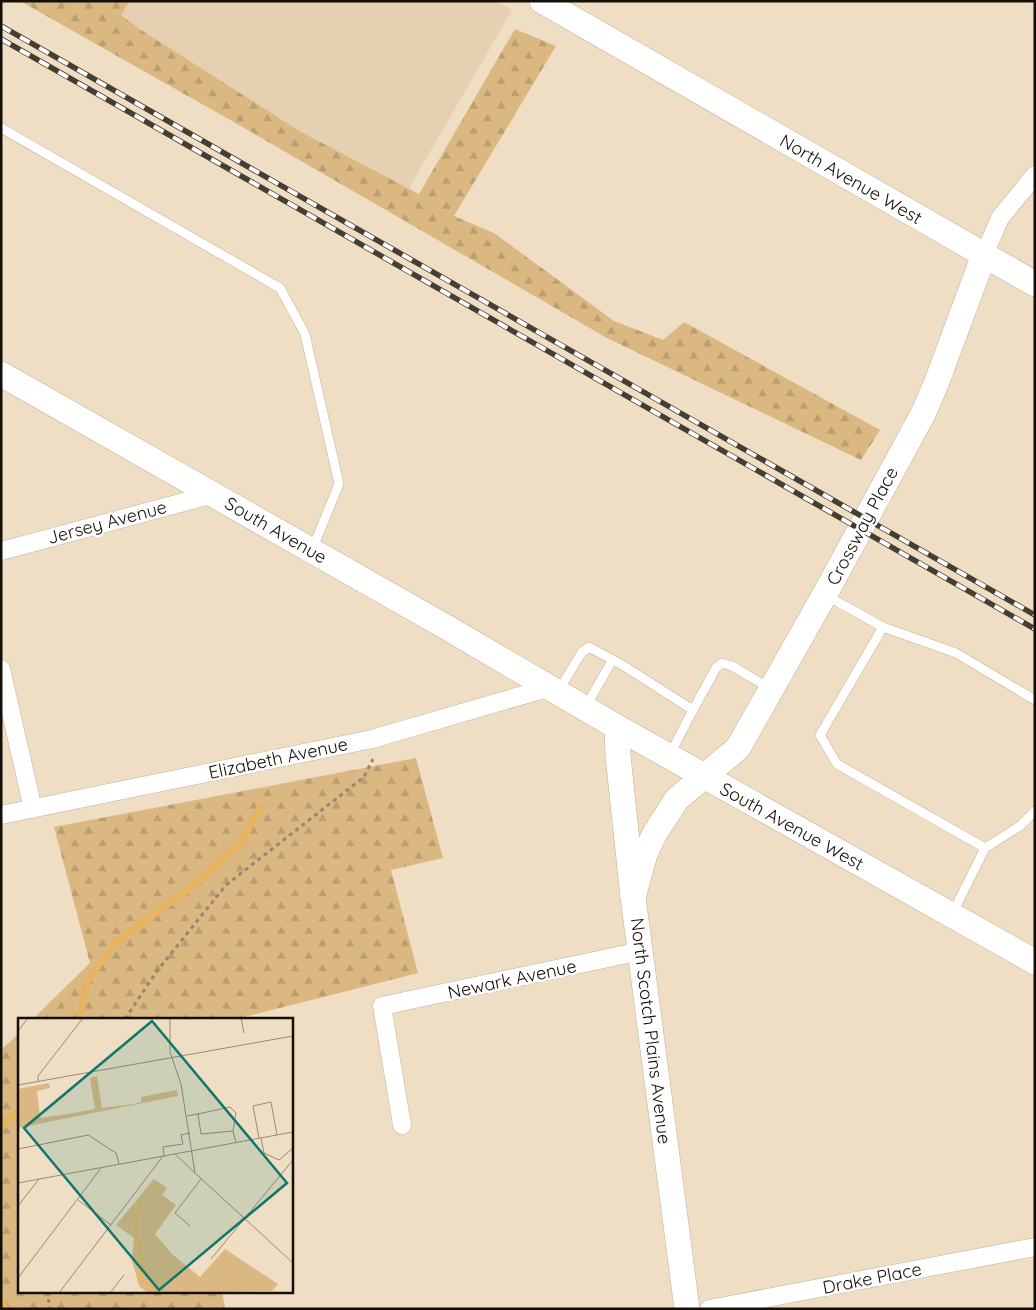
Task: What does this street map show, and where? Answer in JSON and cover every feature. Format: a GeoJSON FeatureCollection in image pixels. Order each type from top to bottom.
{"type":"FeatureCollection","features":[{"type":"Feature","properties":{"kind":"main road","name":"North Avenue West"},"geometry":{"type":"LineString","coordinates":[[542,1],[1035,284]]}},
{"type":"Feature","properties":{"kind":"main road","name":"Crossway Place"},"geometry":{"type":"LineString","coordinates":[[705,776],[738,748],[825,594],[926,406],[984,255]]}},
{"type":"Feature","properties":{"kind":"main road","name":"South Avenue"},"geometry":{"type":"LineString","coordinates":[[1,374],[554,689]]}},
{"type":"Feature","properties":{"kind":"main road","name":"South Avenue West"},"geometry":{"type":"LineString","coordinates":[[554,689],[668,756],[1035,962]]}},
{"type":"Feature","properties":{"kind":"main road"},"geometry":{"type":"LineString","coordinates":[[617,727],[618,756],[634,897]]}},
{"type":"Feature","properties":{"kind":"main road","name":"North Scotch Plains Avenue"},"geometry":{"type":"LineString","coordinates":[[687,1309],[634,897],[645,854],[655,833],[677,798],[705,776]]}},
{"type":"Feature","properties":{"kind":"street"},"geometry":{"type":"LineString","coordinates":[[984,255],[1000,218],[1035,175]]}},
{"type":"Feature","properties":{"kind":"street","name":"Jersey Avenue"},"geometry":{"type":"LineString","coordinates":[[1,551],[214,494]]}},
{"type":"Feature","properties":{"kind":"street"},"geometry":{"type":"LineString","coordinates":[[1,669],[33,809]]}},
{"type":"Feature","properties":{"kind":"street","name":"Elizabeth Avenue"},"geometry":{"type":"LineString","coordinates":[[1,815],[372,739],[554,689]]}},
{"type":"Feature","properties":{"kind":"street","name":"Newark Avenue"},"geometry":{"type":"LineString","coordinates":[[402,1125],[382,1006],[641,951]]}},
{"type":"Feature","properties":{"kind":"street","name":"Drake Place"},"geometry":{"type":"LineString","coordinates":[[709,1309],[1035,1247]]}},
{"type":"Feature","properties":{"kind":"lane"},"geometry":{"type":"LineString","coordinates":[[1,128],[280,288],[305,334],[339,484],[311,550]]}},
{"type":"Feature","properties":{"kind":"lane"},"geometry":{"type":"LineString","coordinates":[[825,594],[883,626],[956,652],[1035,700]]}},
{"type":"Feature","properties":{"kind":"lane"},"geometry":{"type":"LineString","coordinates":[[883,626],[820,735],[837,764],[985,848]]}},
{"type":"Feature","properties":{"kind":"lane"},"geometry":{"type":"LineString","coordinates":[[554,689],[585,648],[589,647],[624,666],[693,710]]}},
{"type":"Feature","properties":{"kind":"lane"},"geometry":{"type":"LineString","coordinates":[[585,707],[612,661]]}},
{"type":"Feature","properties":{"kind":"lane"},"geometry":{"type":"LineString","coordinates":[[668,756],[716,668],[722,663],[732,666],[771,689]]}},
{"type":"Feature","properties":{"kind":"lane"},"geometry":{"type":"LineString","coordinates":[[952,916],[985,848],[1020,826],[1035,811]]}},
{"type":"Feature","properties":{"kind":"path"},"geometry":{"type":"LineString","coordinates":[[126,1018],[157,971],[226,885],[364,777],[374,758],[372,739]]}},
{"type":"Feature","properties":{"kind":"path"},"geometry":{"type":"LineString","coordinates":[[47,1292],[50,1309]]}},
{"type":"Feature","properties":{"kind":"shaded area"},"geometry":{"type":"Polygon","coordinates":[[[129,1],[496,1],[512,10],[404,197],[113,28],[129,1]]]}},
{"type":"Feature","properties":{"kind":"green space"},"geometry":{"type":"Polygon","coordinates":[[[20,1],[130,1],[121,15],[141,30],[301,132],[419,194],[515,29],[556,46],[454,216],[494,233],[614,321],[663,340],[684,322],[880,430],[861,460],[607,338],[20,1]]]}},
{"type":"Feature","properties":{"kind":"green space"},"geometry":{"type":"Polygon","coordinates":[[[416,758],[443,858],[391,870],[418,973],[240,1018],[34,1018],[90,963],[54,827],[416,758]]]}},
{"type":"Feature","properties":{"kind":"green space"},"geometry":{"type":"Polygon","coordinates":[[[18,1034],[18,1292],[222,1292],[225,1309],[1,1309],[1,1050],[18,1034]]]}},
{"type":"Feature","properties":{"kind":"waterway"},"geometry":{"type":"LineString","coordinates":[[79,1018],[87,981],[116,942],[184,893],[240,844],[260,808]]}},
{"type":"Feature","properties":{"kind":"waterway"},"geometry":{"type":"LineString","coordinates":[[1,1125],[18,1112]]}},
{"type":"Feature","properties":{"kind":"waterway"},"geometry":{"type":"LineString","coordinates":[[1,1300],[5,1309]]}},
{"type":"Feature","properties":{"kind":"railway"},"geometry":{"type":"LineString","coordinates":[[1,26],[1035,615]]}},
{"type":"Feature","properties":{"kind":"railway"},"geometry":{"type":"LineString","coordinates":[[1,39],[1035,629]]}}]}
